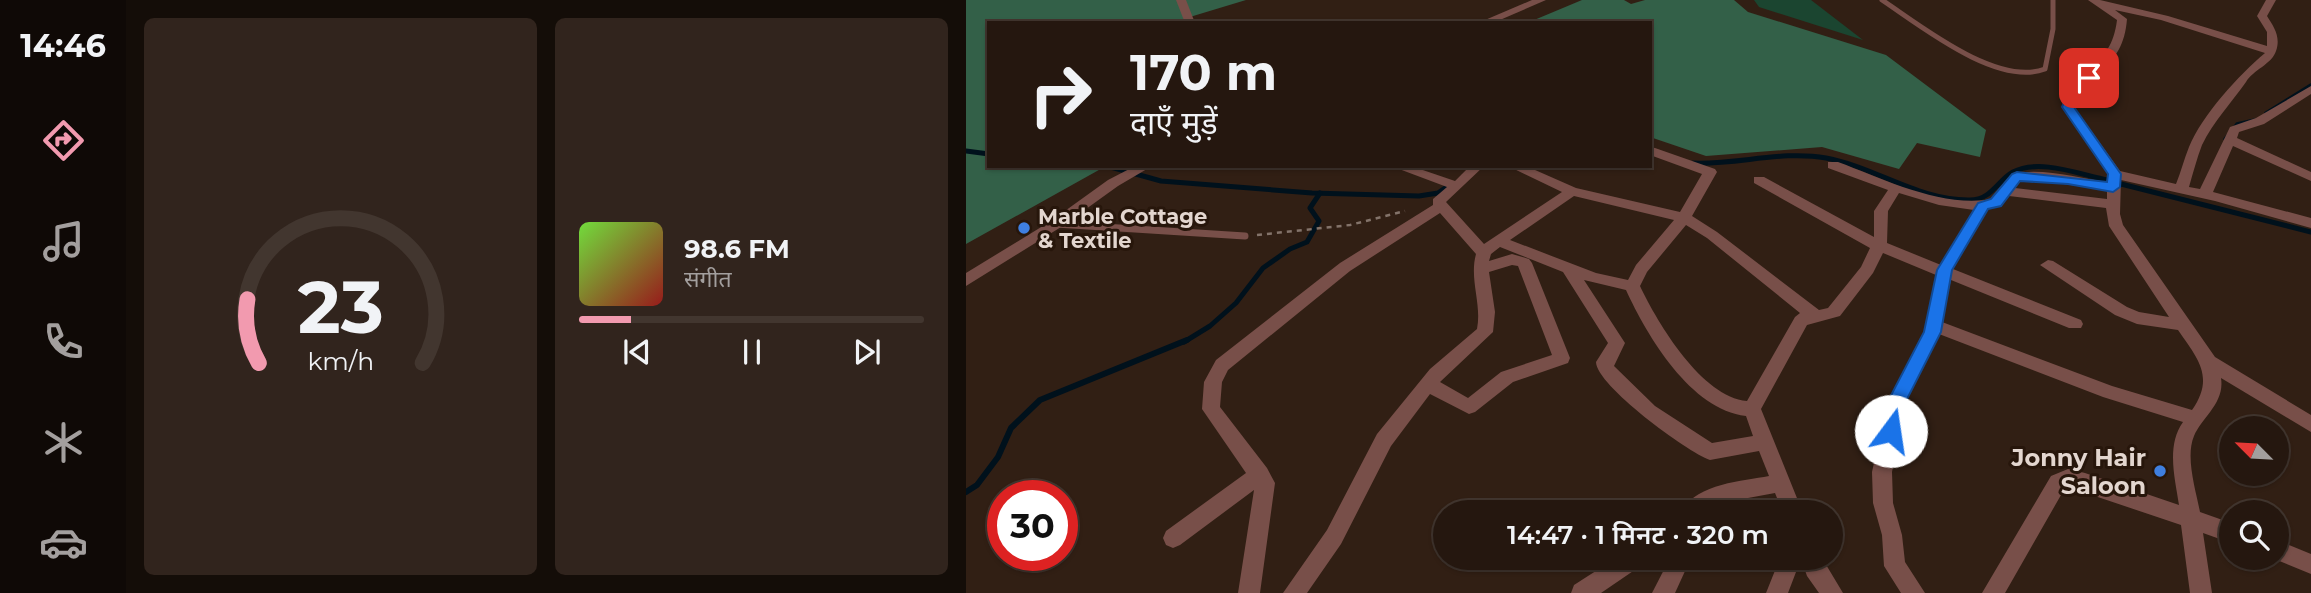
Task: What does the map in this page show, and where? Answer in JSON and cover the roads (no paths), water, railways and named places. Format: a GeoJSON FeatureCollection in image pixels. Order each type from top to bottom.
{"type":"FeatureCollection","features":[{"type":"Feature","properties":{"kind":"street"},"geometry":{"type":"LineString","coordinates":[[1181,0],[1189,21]]}},
{"type":"Feature","properties":{"kind":"street"},"geometry":{"type":"LineString","coordinates":[[1488,21],[1541,0]]}},
{"type":"Feature","properties":{"kind":"street"},"geometry":{"type":"LineString","coordinates":[[2181,190],[2196,145],[2208,124],[2236,90],[2241,79],[2271,51],[2272,32],[2262,16],[2271,0]]}},
{"type":"Feature","properties":{"kind":"street"},"geometry":{"type":"LineString","coordinates":[[2094,1],[2164,18],[2271,51]]}},
{"type":"Feature","properties":{"kind":"street"},"geometry":{"type":"LineString","coordinates":[[2094,1],[2122,19],[2120,37],[2115,50],[2073,95],[2068,107],[2114,188],[2113,214],[2116,226],[2209,362],[2213,384],[2208,401],[2184,435],[2182,459],[2202,593]]}},
{"type":"Feature","properties":{"kind":"street"},"geometry":{"type":"LineString","coordinates":[[2205,194],[2234,130],[2260,121],[2311,89]]}},
{"type":"Feature","properties":{"kind":"street"},"geometry":{"type":"LineString","coordinates":[[2230,140],[2311,177]]}},
{"type":"Feature","properties":{"kind":"street"},"geometry":{"type":"LineString","coordinates":[[1632,286],[1641,269],[1684,218],[1710,172],[1652,151]]}},
{"type":"Feature","properties":{"kind":"street"},"geometry":{"type":"LineString","coordinates":[[1833,165],[1896,188],[1981,211]]}},
{"type":"Feature","properties":{"kind":"street"},"geometry":{"type":"LineString","coordinates":[[966,280],[1056,224],[1113,184],[1142,168]]}},
{"type":"Feature","properties":{"kind":"street"},"geometry":{"type":"LineString","coordinates":[[1404,168],[1457,186]]}},
{"type":"Feature","properties":{"kind":"street"},"geometry":{"type":"LineString","coordinates":[[1294,593],[1334,537],[1384,440],[1428,384],[1458,352],[1485,332],[1483,261],[1438,200],[1476,168]]}},
{"type":"Feature","properties":{"kind":"street"},"geometry":{"type":"LineString","coordinates":[[1519,168],[1572,191],[1684,218],[1712,235],[1817,317]]}},
{"type":"Feature","properties":{"kind":"street"},"geometry":{"type":"LineString","coordinates":[[1759,180],[1879,246],[1945,270],[2075,324]]}},
{"type":"Feature","properties":{"kind":"street"},"geometry":{"type":"LineString","coordinates":[[1752,409],[1801,321],[1806,317],[1834,312],[1868,269],[1879,246],[1881,211],[1896,188]]}},
{"type":"Feature","properties":{"kind":"street"},"geometry":{"type":"LineString","coordinates":[[1914,593],[1895,566],[1892,535],[1881,486],[1896,403],[1935,326],[1945,270],[1981,211],[1996,202],[2004,191],[2114,188],[2181,190],[2205,194],[2306,221],[2311,206]]}},
{"type":"Feature","properties":{"kind":"street"},"geometry":{"type":"LineString","coordinates":[[1483,261],[1499,241],[1572,191]]}},
{"type":"Feature","properties":{"kind":"street"},"geometry":{"type":"LineString","coordinates":[[1249,593],[1265,484],[1211,409],[1211,390],[1217,370],[1345,267],[1441,206]]}},
{"type":"Feature","properties":{"kind":"street"},"geometry":{"type":"LineString","coordinates":[[1499,241],[1569,270],[1632,286],[1650,321],[1707,391],[1731,406],[1752,409]]}},
{"type":"Feature","properties":{"kind":"street"},"geometry":{"type":"LineString","coordinates":[[1428,384],[1469,407],[1507,377],[1562,358],[1524,263],[1512,259],[1483,261]]}},
{"type":"Feature","properties":{"kind":"street"},"geometry":{"type":"LineString","coordinates":[[2048,265],[2121,312],[2151,321],[2185,325]]}},
{"type":"Feature","properties":{"kind":"street"},"geometry":{"type":"LineString","coordinates":[[1569,270],[1617,343],[1605,362],[1605,368],[1649,411],[1710,452],[1765,443]]}},
{"type":"Feature","properties":{"kind":"street"},"geometry":{"type":"LineString","coordinates":[[1935,326],[2109,393],[2197,419]]}},
{"type":"Feature","properties":{"kind":"street"},"geometry":{"type":"LineString","coordinates":[[2209,362],[2311,424]]}},
{"type":"Feature","properties":{"kind":"street"},"geometry":{"type":"LineString","coordinates":[[1752,409],[1788,500]]}},
{"type":"Feature","properties":{"kind":"street"},"geometry":{"type":"LineString","coordinates":[[1174,538],[1260,474]]}},
{"type":"Feature","properties":{"kind":"street"},"geometry":{"type":"LineString","coordinates":[[1993,593],[2058,482],[2063,479],[2085,482],[2219,530]]}},
{"type":"Feature","properties":{"kind":"street"},"geometry":{"type":"LineString","coordinates":[[1709,500],[1716,495],[1781,483]]}},
{"type":"Feature","properties":{"kind":"street"},"geometry":{"type":"LineString","coordinates":[[1713,500],[1716,495]]}},
{"type":"Feature","properties":{"kind":"street"},"geometry":{"type":"LineString","coordinates":[[2289,555],[2311,564]]}},
{"type":"Feature","properties":{"kind":"street"},"geometry":{"type":"LineString","coordinates":[[1582,593],[1616,570]]}},
{"type":"Feature","properties":{"kind":"street"},"geometry":{"type":"LineString","coordinates":[[1662,593],[1674,570]]}},
{"type":"Feature","properties":{"kind":"street"},"geometry":{"type":"LineString","coordinates":[[1777,593],[1786,570]]}},
{"type":"Feature","properties":{"kind":"street"},"geometry":{"type":"LineString","coordinates":[[1816,570],[1832,593]]}},
{"type":"Feature","properties":{"kind":"lane"},"geometry":{"type":"LineString","coordinates":[[1882,0],[1970,59],[2032,74],[2045,69],[2053,29],[2053,0]]}},
{"type":"Feature","properties":{"kind":"lane"},"geometry":{"type":"LineString","coordinates":[[1056,224],[1245,236]]}},
{"type":"Feature","properties":{"kind":"waterway"},"geometry":{"type":"LineString","coordinates":[[2266,113],[2311,85]]}},
{"type":"Feature","properties":{"kind":"waterway"},"geometry":{"type":"LineString","coordinates":[[2225,139],[2237,124],[2255,120]]}},
{"type":"Feature","properties":{"kind":"waterway"},"geometry":{"type":"LineString","coordinates":[[966,151],[987,154]]}},
{"type":"Feature","properties":{"kind":"waterway"},"geometry":{"type":"LineString","coordinates":[[1693,163],[1793,156],[1826,158],[1862,168],[1915,190],[1951,199],[1970,200],[1983,197],[2007,176],[2024,168],[2048,167],[2108,180]]}},
{"type":"Feature","properties":{"kind":"waterway"},"geometry":{"type":"LineString","coordinates":[[1114,168],[1161,181],[1320,193]]}},
{"type":"Feature","properties":{"kind":"waterway"},"geometry":{"type":"LineString","coordinates":[[2121,184],[2311,232]]}},
{"type":"Feature","properties":{"kind":"waterway"},"geometry":{"type":"LineString","coordinates":[[1320,193],[1419,196],[1438,193],[1448,186]]}},
{"type":"Feature","properties":{"kind":"waterway"},"geometry":{"type":"LineString","coordinates":[[1184,342],[1210,326],[1236,303],[1263,268],[1290,249],[1307,242],[1319,221],[1310,208],[1320,193]]}},
{"type":"Feature","properties":{"kind":"waterway"},"geometry":{"type":"LineString","coordinates":[[966,492],[977,485],[998,457],[1011,428],[1040,400],[1187,340]]}},
{"type":"Feature","properties":{"kind":"place","name":"Marble Cottage & Textile"},"geometry":{"type":"Point","coordinates":[1024,228]}},
{"type":"Feature","properties":{"kind":"place","name":"Jonny Hair Saloon"},"geometry":{"type":"Point","coordinates":[2160,471]}}]}
